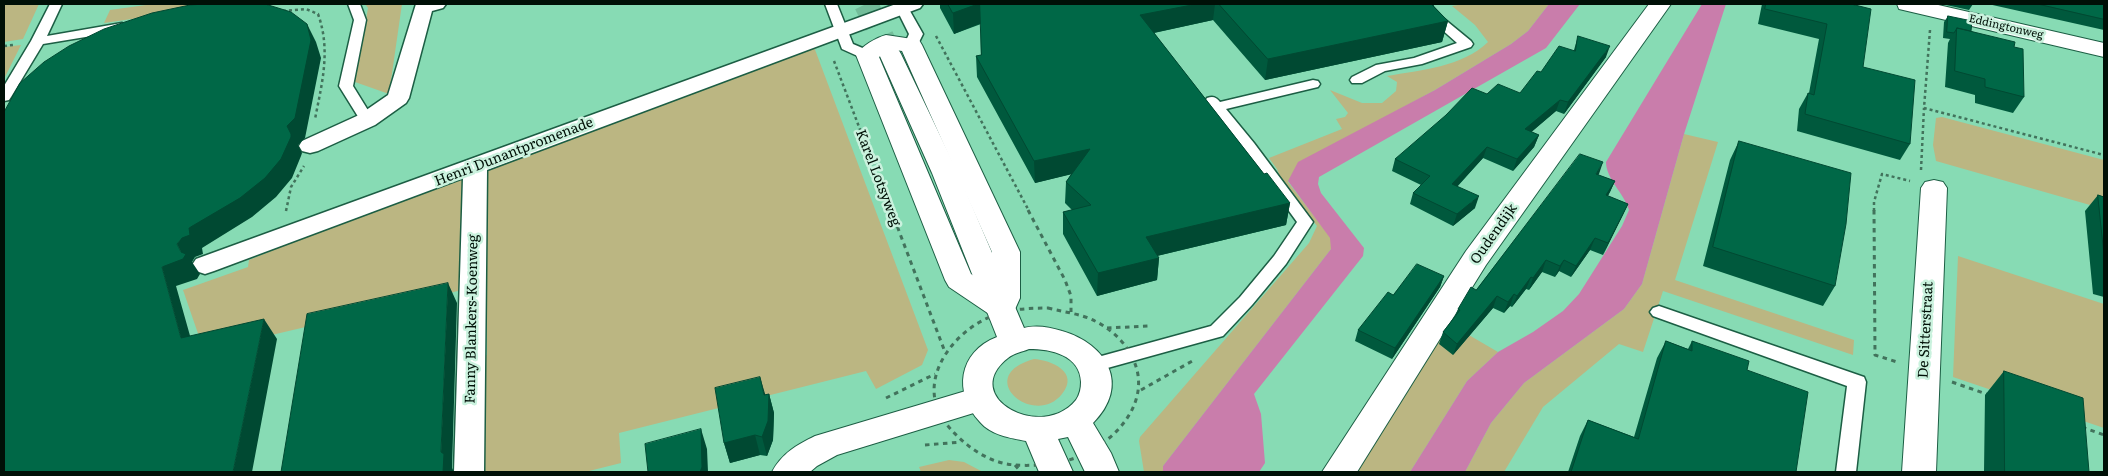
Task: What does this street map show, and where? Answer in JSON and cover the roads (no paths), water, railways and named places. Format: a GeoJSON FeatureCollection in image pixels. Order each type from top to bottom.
{"type":"FeatureCollection","features":[{"type":"Feature","properties":{"kind":"street"},"geometry":{"type":"LineString","coordinates":[[310,146],[367,120],[398,98],[423,7],[436,4]]}},
{"type":"Feature","properties":{"kind":"street","name":"Oudendijk"},"geometry":{"type":"LineString","coordinates":[[1339,472],[1476,258],[1660,4]]}},
{"type":"Feature","properties":{"kind":"street","name":"Eddingtonweg"},"geometry":{"type":"LineString","coordinates":[[1907,4],[2104,50]]}},
{"type":"Feature","properties":{"kind":"street","name":"Henri Dunantpromenade"},"geometry":{"type":"LineString","coordinates":[[205,265],[475,166],[509,146],[570,123],[741,62],[831,34],[905,5]]}},
{"type":"Feature","properties":{"kind":"street"},"geometry":{"type":"LineString","coordinates":[[889,51],[959,280],[1002,311],[1014,341]]}},
{"type":"Feature","properties":{"kind":"street"},"geometry":{"type":"LineString","coordinates":[[889,51],[1006,252],[1005,298],[1002,311]]}},
{"type":"Feature","properties":{"kind":"street","name":"Fanny Blankers-Koenweg"},"geometry":{"type":"LineString","coordinates":[[469,472],[475,166]]}},
{"type":"Feature","properties":{"kind":"street","name":"De Sitterstraat"},"geometry":{"type":"LineString","coordinates":[[1919,472],[1934,188]]}},
{"type":"Feature","properties":{"kind":"street"},"geometry":{"type":"LineString","coordinates":[[1040,338],[1054,339],[1077,349],[1093,365],[1097,376],[1098,388],[1094,400],[1086,411],[1075,420],[1063,426],[1036,430],[1007,425],[985,409],[979,399],[977,379],[980,369],[994,352],[1014,341],[1040,338]]}},
{"type":"Feature","properties":{"kind":"street"},"geometry":{"type":"LineString","coordinates":[[789,472],[805,456],[827,444],[979,399]]}},
{"type":"Feature","properties":{"kind":"street"},"geometry":{"type":"LineString","coordinates":[[1075,420],[1098,463]]}},
{"type":"Feature","properties":{"kind":"street"},"geometry":{"type":"LineString","coordinates":[[1036,430],[1054,469]]}},
{"type":"Feature","properties":{"kind":"lane"},"geometry":{"type":"LineString","coordinates":[[4,97],[38,40],[56,4]]}},
{"type":"Feature","properties":{"kind":"lane"},"geometry":{"type":"LineString","coordinates":[[354,4],[360,20],[346,86],[367,120]]}},
{"type":"Feature","properties":{"kind":"lane"},"geometry":{"type":"LineString","coordinates":[[831,4],[831,34],[847,46],[889,51],[916,34],[905,5]]}},
{"type":"Feature","properties":{"kind":"lane"},"geometry":{"type":"LineString","coordinates":[[1357,80],[1381,68],[1416,61],[1466,44],[1419,4]]}},
{"type":"Feature","properties":{"kind":"lane"},"geometry":{"type":"LineString","coordinates":[[38,40],[136,24]]}},
{"type":"Feature","properties":{"kind":"lane"},"geometry":{"type":"LineString","coordinates":[[1093,365],[1218,331],[1280,260],[1305,222],[1249,146],[1215,104],[1257,93],[1313,84]]}},
{"type":"Feature","properties":{"kind":"lane"},"geometry":{"type":"LineString","coordinates":[[1659,312],[1856,382],[1846,472]]}},
{"type":"Feature","properties":{"kind":"tunnel"},"geometry":{"type":"LineString","coordinates":[[866,4],[890,54]]}}]}
